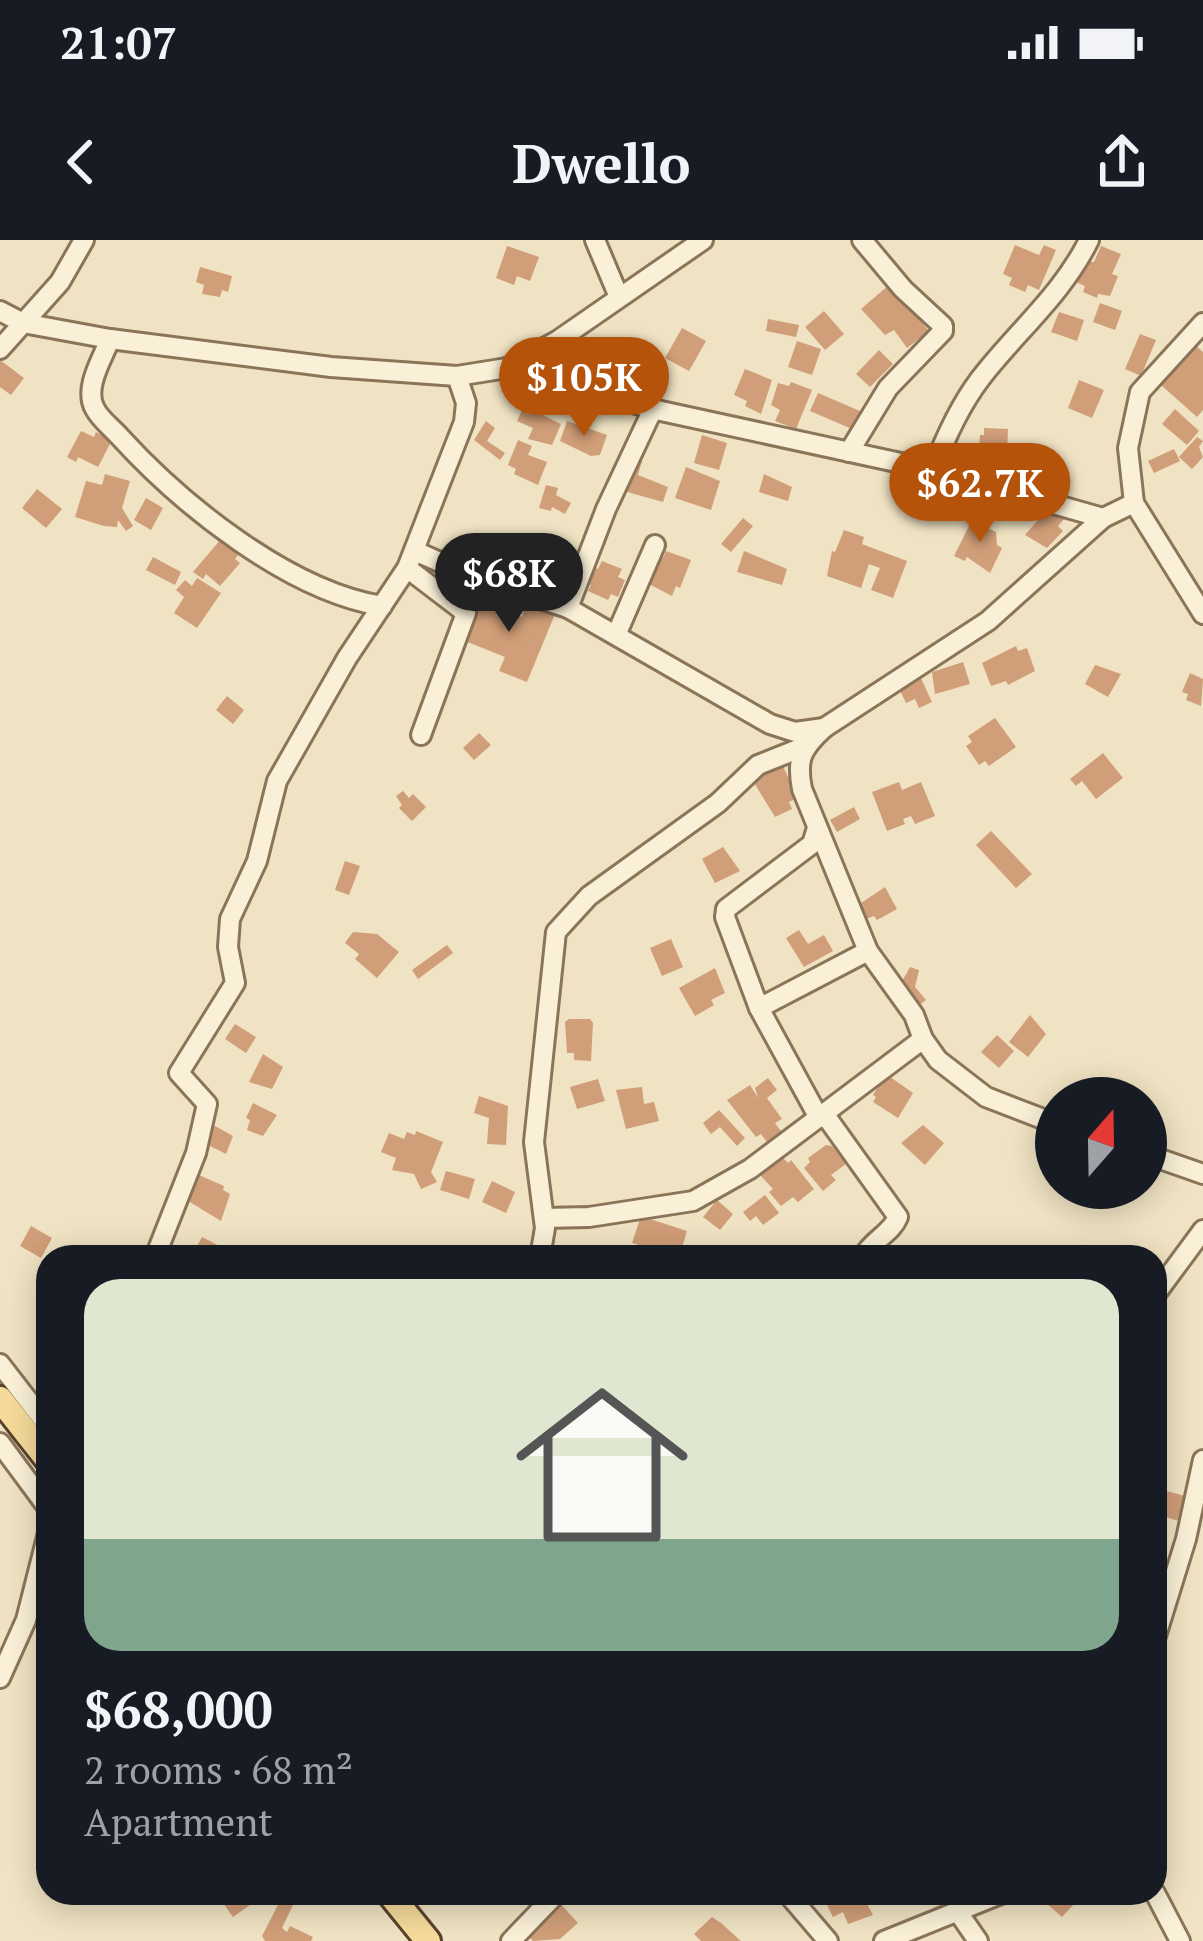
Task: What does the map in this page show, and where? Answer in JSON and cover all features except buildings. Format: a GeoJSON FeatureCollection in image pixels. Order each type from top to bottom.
{"type":"FeatureCollection","features":[{"type":"Feature","properties":{"kind":"main road"},"geometry":{"type":"LineString","coordinates":[[0,1400],[36,1445]]}},
{"type":"Feature","properties":{"kind":"main road"},"geometry":{"type":"LineString","coordinates":[[399,1905],[428,1941]]}},
{"type":"Feature","properties":{"kind":"street"},"geometry":{"type":"LineString","coordinates":[[0,349],[61,282],[84,240]]}},
{"type":"Feature","properties":{"kind":"street"},"geometry":{"type":"LineString","coordinates":[[595,240],[620,297]]}},
{"type":"Feature","properties":{"kind":"street"},"geometry":{"type":"LineString","coordinates":[[0,311],[23,323],[110,339],[331,367],[458,376],[507,368],[557,341],[704,240]]}},
{"type":"Feature","properties":{"kind":"street"},"geometry":{"type":"LineString","coordinates":[[933,470],[970,394],[1042,312],[1089,240]]}},
{"type":"Feature","properties":{"kind":"street"},"geometry":{"type":"LineString","coordinates":[[849,452],[888,388],[943,331],[871,244]]}},
{"type":"Feature","properties":{"kind":"street"},"geometry":{"type":"LineString","coordinates":[[1203,322],[1140,392],[1128,448],[1134,503],[1203,614]]}},
{"type":"Feature","properties":{"kind":"street"},"geometry":{"type":"LineString","coordinates":[[110,339],[90,394],[95,409],[139,458],[227,532],[272,562],[354,601],[382,606]]}},
{"type":"Feature","properties":{"kind":"street"},"geometry":{"type":"LineString","coordinates":[[507,368],[653,409],[933,470],[1102,518]]}},
{"type":"Feature","properties":{"kind":"street"},"geometry":{"type":"LineString","coordinates":[[160,1245],[196,1153],[207,1104],[179,1073],[235,983],[228,947],[230,919],[257,861],[277,781],[411,560],[464,422],[466,404],[458,376]]}},
{"type":"Feature","properties":{"kind":"street"},"geometry":{"type":"LineString","coordinates":[[568,608],[606,509],[653,409]]}},
{"type":"Feature","properties":{"kind":"street"},"geometry":{"type":"LineString","coordinates":[[541,1245],[544,1218],[534,1142],[556,932],[589,896],[718,803],[758,765],[794,751],[988,621],[1102,518],[1134,503]]}},
{"type":"Feature","properties":{"kind":"street"},"geometry":{"type":"LineString","coordinates":[[617,633],[655,545]]}},
{"type":"Feature","properties":{"kind":"street"},"geometry":{"type":"LineString","coordinates":[[411,560],[568,608],[770,724],[795,732],[824,728]]}},
{"type":"Feature","properties":{"kind":"street"},"geometry":{"type":"LineString","coordinates":[[411,560],[466,613],[421,735]]}},
{"type":"Feature","properties":{"kind":"street"},"geometry":{"type":"LineString","coordinates":[[770,724],[794,751],[817,828],[868,951],[914,1015],[923,1039],[938,1060],[986,1097],[1035,1116]]}},
{"type":"Feature","properties":{"kind":"street"},"geometry":{"type":"LineString","coordinates":[[817,828],[812,844],[726,909],[725,917],[759,1008],[822,1117],[898,1217],[893,1228],[870,1245]]}},
{"type":"Feature","properties":{"kind":"street"},"geometry":{"type":"LineString","coordinates":[[759,1008],[868,951]]}},
{"type":"Feature","properties":{"kind":"street"},"geometry":{"type":"LineString","coordinates":[[544,1218],[634,1212],[693,1201],[751,1169],[923,1039]]}},
{"type":"Feature","properties":{"kind":"street"},"geometry":{"type":"LineString","coordinates":[[1167,1161],[1203,1174]]}},
{"type":"Feature","properties":{"kind":"street"},"geometry":{"type":"LineString","coordinates":[[1167,1279],[1203,1230]]}},
{"type":"Feature","properties":{"kind":"street"},"geometry":{"type":"LineString","coordinates":[[0,1364],[36,1410]]}},
{"type":"Feature","properties":{"kind":"street"},"geometry":{"type":"LineString","coordinates":[[0,1443],[36,1492]]}},
{"type":"Feature","properties":{"kind":"street"},"geometry":{"type":"LineString","coordinates":[[1167,1600],[1203,1460]]}},
{"type":"Feature","properties":{"kind":"street"},"geometry":{"type":"LineString","coordinates":[[0,1678],[26,1621],[36,1581]]}},
{"type":"Feature","properties":{"kind":"street"},"geometry":{"type":"LineString","coordinates":[[511,1941],[546,1905]]}},
{"type":"Feature","properties":{"kind":"street"},"geometry":{"type":"LineString","coordinates":[[797,1905],[828,1941]]}},
{"type":"Feature","properties":{"kind":"street"},"geometry":{"type":"LineString","coordinates":[[884,1941],[975,1905]]}},
{"type":"Feature","properties":{"kind":"street"},"geometry":{"type":"LineString","coordinates":[[1161,1905],[1180,1941]]}},
{"type":"Feature","properties":{"kind":"street"},"geometry":{"type":"LineString","coordinates":[[958,1912],[978,1941]]}}]}
